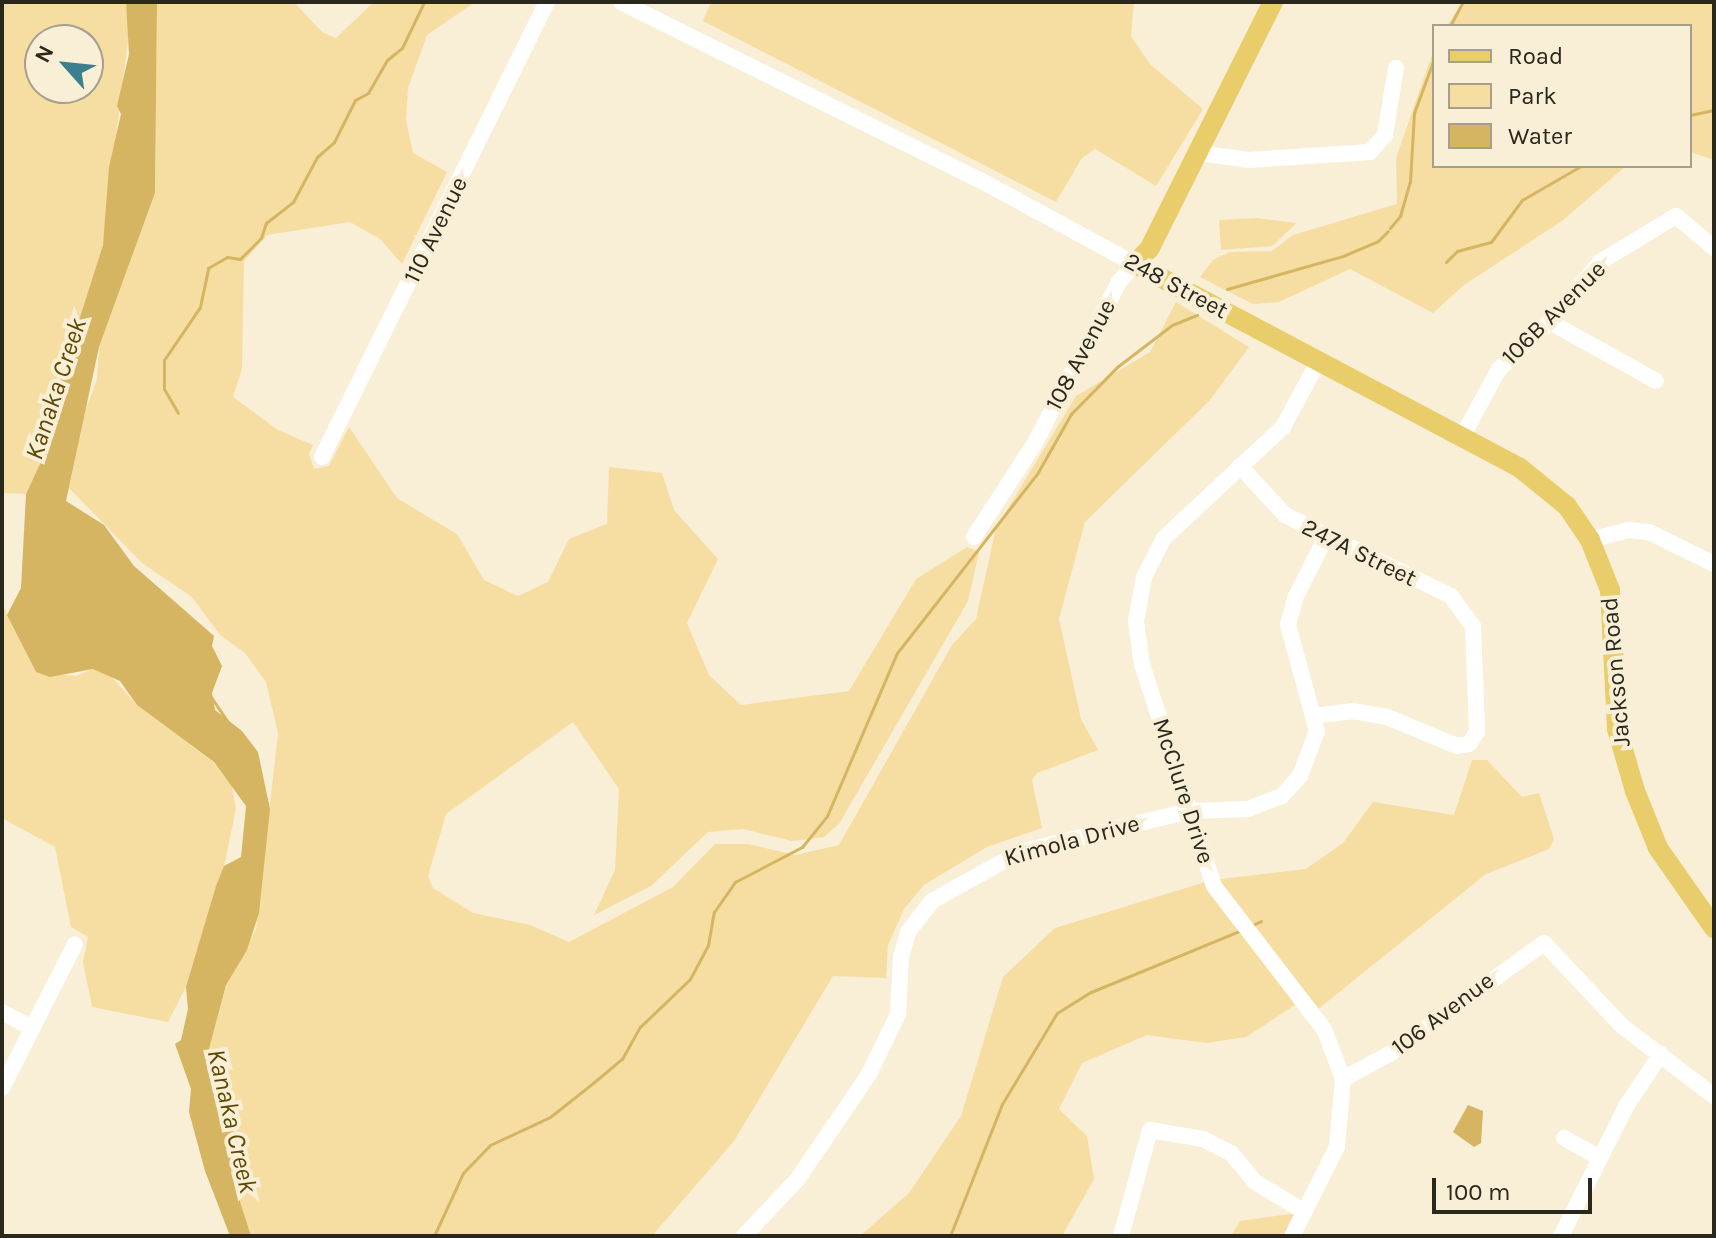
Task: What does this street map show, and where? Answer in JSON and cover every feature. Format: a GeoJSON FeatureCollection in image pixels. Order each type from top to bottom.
{"type":"FeatureCollection","features":[{"type":"Feature","properties":{"kind":"main road","name":"108 Avenue"},"geometry":{"type":"LineString","coordinates":[[1135,264],[1150,248],[1273,2]]}},
{"type":"Feature","properties":{"kind":"main road","name":"248 Street"},"geometry":{"type":"LineString","coordinates":[[1135,264],[1540,481],[1590,540]]}},
{"type":"Feature","properties":{"kind":"main road","name":"Jackson Road"},"geometry":{"type":"LineString","coordinates":[[1590,540],[1612,601],[1622,750],[1654,842],[1713,924]]}},
{"type":"Feature","properties":{"kind":"street","name":"110 Avenue"},"geometry":{"type":"LineString","coordinates":[[322,457],[547,2]]}},
{"type":"Feature","properties":{"kind":"street","name":"248 Street"},"geometry":{"type":"LineString","coordinates":[[621,2],[980,180],[1135,264]]}},
{"type":"Feature","properties":{"kind":"street"},"geometry":{"type":"LineString","coordinates":[[1198,153],[1249,160],[1370,152],[1385,135],[1396,68]]}},
{"type":"Feature","properties":{"kind":"street","name":"106B Avenue"},"geometry":{"type":"LineString","coordinates":[[1462,437],[1499,369],[1550,322],[1600,262],[1676,216],[1714,248]]}},
{"type":"Feature","properties":{"kind":"street","name":"108 Avenue"},"geometry":{"type":"LineString","coordinates":[[974,537],[1035,443],[1119,282],[1135,264]]}},
{"type":"Feature","properties":{"kind":"street"},"geometry":{"type":"LineString","coordinates":[[1550,322],[1656,381]]}},
{"type":"Feature","properties":{"kind":"street","name":"McClure Drive"},"geometry":{"type":"LineString","coordinates":[[1292,1236],[1337,1147],[1343,1079],[1324,1029],[1221,899],[1139,655],[1138,597],[1164,538],[1283,427],[1318,362]]}},
{"type":"Feature","properties":{"kind":"street","name":"247A Street"},"geometry":{"type":"LineString","coordinates":[[1240,466],[1285,515],[1451,596],[1473,626],[1477,732],[1469,744],[1457,746],[1387,717],[1354,711],[1316,716]]}},
{"type":"Feature","properties":{"kind":"street"},"geometry":{"type":"LineString","coordinates":[[1590,540],[1629,530],[1649,532],[1714,564]]}},
{"type":"Feature","properties":{"kind":"street","name":"Kimola Drive"},"geometry":{"type":"LineString","coordinates":[[744,1236],[797,1180],[869,1074],[898,1014],[901,957],[908,932],[932,901],[1020,852],[1190,811],[1248,809],[1282,796],[1308,762],[1315,745],[1316,716],[1288,625],[1296,596],[1327,535]]}},
{"type":"Feature","properties":{"kind":"street","name":"106 Avenue"},"geometry":{"type":"LineString","coordinates":[[1343,1079],[1391,1053],[1539,943],[1553,949],[1622,1026],[1661,1054]]}},
{"type":"Feature","properties":{"kind":"street"},"geometry":{"type":"LineString","coordinates":[[2,1088],[75,944]]}},
{"type":"Feature","properties":{"kind":"street"},"geometry":{"type":"LineString","coordinates":[[2,1012],[32,1028]]}},
{"type":"Feature","properties":{"kind":"street"},"geometry":{"type":"LineString","coordinates":[[1561,1236],[1600,1158],[1661,1054],[1714,1096]]}},
{"type":"Feature","properties":{"kind":"street"},"geometry":{"type":"LineString","coordinates":[[1121,1236],[1150,1130],[1203,1139],[1231,1153],[1255,1182],[1305,1212]]}},
{"type":"Feature","properties":{"kind":"street"},"geometry":{"type":"LineString","coordinates":[[1564,1138],[1600,1158]]}},
{"type":"Feature","properties":{"kind":"green space"},"geometry":{"type":"Polygon","coordinates":[[[2,2],[126,2],[129,31],[103,245],[61,378],[51,380],[58,396],[45,453],[26,494],[2,493],[2,2]]]}},
{"type":"Feature","properties":{"kind":"green space"},"geometry":{"type":"Polygon","coordinates":[[[157,2],[294,2],[322,32],[336,38],[374,2],[475,2],[427,35],[408,88],[406,120],[413,153],[447,172],[402,264],[380,239],[350,222],[267,235],[244,261],[242,369],[233,397],[278,430],[313,445],[309,454],[314,469],[329,466],[349,427],[397,498],[457,534],[484,580],[518,596],[548,582],[569,539],[607,524],[609,467],[662,473],[674,510],[718,559],[687,623],[709,675],[741,705],[849,691],[916,579],[967,547],[979,552],[968,601],[839,824],[824,837],[792,841],[743,829],[708,832],[651,886],[594,915],[615,870],[619,789],[573,722],[446,814],[428,876],[433,888],[473,913],[530,925],[569,942],[673,887],[715,844],[748,844],[795,855],[839,845],[952,645],[976,619],[996,528],[1076,396],[1150,352],[1176,302],[1249,347],[1210,400],[1085,522],[1059,619],[1081,719],[1098,750],[1037,773],[1032,780],[1042,828],[987,847],[924,885],[904,909],[888,945],[886,978],[833,976],[734,1141],[652,1236],[251,1236],[231,1173],[235,1134],[215,1087],[209,1049],[226,985],[256,929],[278,733],[266,682],[245,653],[220,635],[192,597],[142,563],[69,488],[84,414],[97,379],[99,347],[155,193],[157,2]]]}},
{"type":"Feature","properties":{"kind":"green space"},"geometry":{"type":"Polygon","coordinates":[[[711,2],[1134,2],[1131,36],[1150,64],[1203,109],[1156,186],[1095,149],[1082,158],[1056,202],[703,21],[711,2]]]}},
{"type":"Feature","properties":{"kind":"green space"},"geometry":{"type":"Polygon","coordinates":[[[1462,2],[1714,2],[1714,160],[1692,153],[1692,24],[1448,24],[1462,2]]]}},
{"type":"Feature","properties":{"kind":"green space"},"geometry":{"type":"Polygon","coordinates":[[[1432,55],[1432,168],[1624,168],[1562,221],[1464,285],[1433,313],[1350,269],[1279,302],[1253,304],[1200,277],[1213,260],[1230,252],[1272,251],[1293,235],[1397,204],[1396,158],[1432,55]]]}},
{"type":"Feature","properties":{"kind":"green space"},"geometry":{"type":"Polygon","coordinates":[[[1256,218],[1297,223],[1272,246],[1221,250],[1219,220],[1256,218]]]}},
{"type":"Feature","properties":{"kind":"green space"},"geometry":{"type":"Polygon","coordinates":[[[2,604],[36,672],[76,676],[93,669],[109,674],[137,705],[213,762],[232,786],[236,809],[224,866],[186,987],[168,1022],[92,1007],[83,962],[88,937],[71,927],[55,847],[2,818],[2,604]]]}},
{"type":"Feature","properties":{"kind":"green space"},"geometry":{"type":"Polygon","coordinates":[[[1472,760],[1487,760],[1522,797],[1539,793],[1554,839],[1549,849],[1486,874],[1312,1014],[1301,1001],[1246,1037],[1206,1043],[1147,1035],[1082,1063],[1059,1109],[1087,1136],[1094,1179],[1062,1236],[860,1236],[909,1193],[961,1116],[1003,977],[1055,928],[1212,880],[1306,869],[1343,843],[1373,802],[1454,815],[1472,760]]]}},
{"type":"Feature","properties":{"kind":"green space"},"geometry":{"type":"Polygon","coordinates":[[[1305,1212],[1292,1236],[1231,1236],[1240,1221],[1305,1212]]]}},
{"type":"Feature","properties":{"kind":"water"},"geometry":{"type":"Polygon","coordinates":[[[126,2],[157,2],[155,193],[99,347],[66,501],[104,525],[134,566],[214,636],[212,646],[222,666],[212,693],[215,710],[242,731],[258,752],[270,809],[259,913],[247,950],[226,985],[209,1049],[215,1087],[235,1134],[231,1173],[251,1236],[230,1236],[205,1171],[189,1112],[191,1089],[175,1044],[181,1040],[188,1009],[186,987],[216,886],[224,866],[241,857],[246,806],[214,762],[137,705],[120,681],[93,669],[50,677],[36,672],[7,615],[21,588],[26,494],[45,453],[59,383],[103,245],[109,167],[121,114],[117,106],[129,54],[126,2]]]}},
{"type":"Feature","properties":{"kind":"water"},"geometry":{"type":"Polygon","coordinates":[[[1468,1105],[1483,1111],[1481,1143],[1474,1147],[1453,1132],[1468,1105]]]}},
{"type":"Feature","properties":{"kind":"waterway"},"geometry":{"type":"LineString","coordinates":[[178,413],[164,389],[164,360],[200,307],[208,268],[227,257],[240,259],[261,238],[266,223],[293,202],[317,157],[334,142],[355,100],[368,93],[387,60],[402,48],[424,2]]}},
{"type":"Feature","properties":{"kind":"waterway"},"geometry":{"type":"LineString","coordinates":[[1451,24],[1463,2]]}},
{"type":"Feature","properties":{"kind":"waterway"},"geometry":{"type":"LineString","coordinates":[[1390,228],[1400,216],[1410,182],[1414,113],[1432,64]]}},
{"type":"Feature","properties":{"kind":"waterway"},"geometry":{"type":"LineString","coordinates":[[1692,115],[1714,110]]}},
{"type":"Feature","properties":{"kind":"waterway"},"geometry":{"type":"LineString","coordinates":[[1446,262],[1457,251],[1491,242],[1522,200],[1578,168]]}},
{"type":"Feature","properties":{"kind":"waterway"},"geometry":{"type":"LineString","coordinates":[[1227,289],[1343,256],[1378,241],[1388,231]]}},
{"type":"Feature","properties":{"kind":"waterway"},"geometry":{"type":"LineString","coordinates":[[434,1236],[463,1173],[490,1145],[550,1117],[622,1059],[640,1027],[690,979],[708,945],[714,912],[735,882],[802,847],[827,816],[897,653],[1037,474],[1071,414],[1117,367],[1172,325],[1197,315]]}},
{"type":"Feature","properties":{"kind":"waterway","name":"Kanaka Creek"},"geometry":{"type":"LineString","coordinates":[[211,697],[231,727]]}},
{"type":"Feature","properties":{"kind":"waterway"},"geometry":{"type":"LineString","coordinates":[[1250,926],[1261,921]]}},
{"type":"Feature","properties":{"kind":"waterway"},"geometry":{"type":"LineString","coordinates":[[950,1236],[1002,1104],[1057,1013],[1091,992],[1239,931]]}}]}
